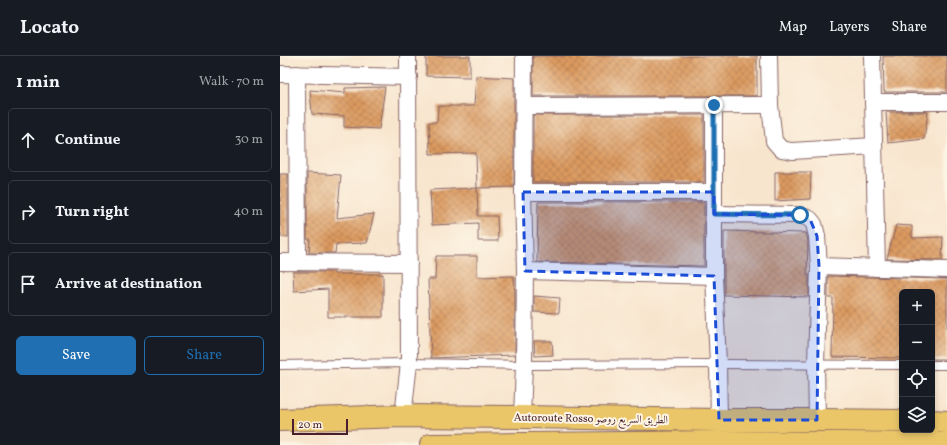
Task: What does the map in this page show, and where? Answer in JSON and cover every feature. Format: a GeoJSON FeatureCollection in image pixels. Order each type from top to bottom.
{"type":"FeatureCollection","features":[{"type":"Feature","properties":{"kind":"highway","name":"Autoroute Rosso الطريق السريع روصو"},"geometry":{"type":"LineString","coordinates":[[280,420],[404,416],[899,421]]}},
{"type":"Feature","properties":{"kind":"highway"},"geometry":{"type":"LineString","coordinates":[[935,421],[947,422]]}},
{"type":"Feature","properties":{"kind":"highway"},"geometry":{"type":"LineString","coordinates":[[431,445],[720,442],[947,444]]}},
{"type":"Feature","properties":{"kind":"street"},"geometry":{"type":"LineString","coordinates":[[404,416],[409,363],[408,56]]}},
{"type":"Feature","properties":{"kind":"street"},"geometry":{"type":"LineString","coordinates":[[522,417],[525,271],[523,192],[524,56]]}},
{"type":"Feature","properties":{"kind":"street"},"geometry":{"type":"LineString","coordinates":[[769,56],[770,105],[774,141],[781,149],[792,151],[874,146]]}},
{"type":"Feature","properties":{"kind":"street"},"geometry":{"type":"LineString","coordinates":[[872,56],[877,268]]}},
{"type":"Feature","properties":{"kind":"street"},"geometry":{"type":"LineString","coordinates":[[280,74],[409,77]]}},
{"type":"Feature","properties":{"kind":"street"},"geometry":{"type":"LineString","coordinates":[[297,74],[298,262]]}},
{"type":"Feature","properties":{"kind":"street"},"geometry":{"type":"LineString","coordinates":[[873,102],[947,102]]}},
{"type":"Feature","properties":{"kind":"street"},"geometry":{"type":"LineString","coordinates":[[714,105],[714,276],[719,420]]}},
{"type":"Feature","properties":{"kind":"street"},"geometry":{"type":"LineString","coordinates":[[524,106],[770,105]]}},
{"type":"Feature","properties":{"kind":"street"},"geometry":{"type":"LineString","coordinates":[[523,192],[714,192]]}},
{"type":"Feature","properties":{"kind":"street"},"geometry":{"type":"LineString","coordinates":[[714,214],[800,215],[810,218],[814,224],[817,236],[819,266],[816,364],[817,420]]}},
{"type":"Feature","properties":{"kind":"street"},"geometry":{"type":"LineString","coordinates":[[280,262],[409,263]]}},
{"type":"Feature","properties":{"kind":"street"},"geometry":{"type":"LineString","coordinates":[[819,266],[947,270]]}},
{"type":"Feature","properties":{"kind":"street"},"geometry":{"type":"LineString","coordinates":[[525,271],[714,276]]}},
{"type":"Feature","properties":{"kind":"lane"},"geometry":{"type":"LineString","coordinates":[[280,365],[409,363],[524,365],[899,365]]}},
{"type":"Feature","properties":{"kind":"lane"},"geometry":{"type":"LineString","coordinates":[[935,365],[947,365]]}},
{"type":"Feature","properties":{"kind":"highlighted area"},"geometry":{"type":"Polygon","coordinates":[[[523,192],[714,192],[714,214],[800,215],[810,219],[817,236],[819,266],[817,420],[719,420],[714,276],[525,271],[523,192]]]}},
{"type":"Feature","properties":{"kind":"building"},"geometry":{"type":"Polygon","coordinates":[[[426,56],[470,56],[470,77],[426,76],[426,56]]]}},
{"type":"Feature","properties":{"kind":"building"},"geometry":{"type":"Polygon","coordinates":[[[533,56],[757,56],[757,96],[533,96],[533,56]]]}},
{"type":"Feature","properties":{"kind":"building"},"geometry":{"type":"Polygon","coordinates":[[[883,56],[947,56],[947,92],[884,92],[883,56]]]}},
{"type":"Feature","properties":{"kind":"building"},"geometry":{"type":"Polygon","coordinates":[[[476,76],[514,78],[514,187],[477,188],[476,153],[430,154],[429,122],[437,122],[438,106],[474,106],[476,76]]]}},
{"type":"Feature","properties":{"kind":"building"},"geometry":{"type":"Polygon","coordinates":[[[385,87],[379,129],[344,127],[344,116],[312,114],[310,90],[345,93],[345,88],[385,87]]]}},
{"type":"Feature","properties":{"kind":"building"},"geometry":{"type":"Polygon","coordinates":[[[886,112],[928,112],[924,139],[888,143],[886,112]]]}},
{"type":"Feature","properties":{"kind":"building"},"geometry":{"type":"Polygon","coordinates":[[[533,115],[704,115],[704,182],[533,182],[533,115]]]}},
{"type":"Feature","properties":{"kind":"building"},"geometry":{"type":"Polygon","coordinates":[[[775,172],[811,172],[810,199],[775,201],[775,172]]]}},
{"type":"Feature","properties":{"kind":"building"},"geometry":{"type":"Polygon","coordinates":[[[307,173],[341,175],[337,218],[374,214],[367,243],[336,244],[335,253],[309,253],[310,239],[307,239],[307,173]]]}},
{"type":"Feature","properties":{"kind":"building"},"geometry":{"type":"Polygon","coordinates":[[[280,174],[288,174],[288,237],[281,237],[280,233],[280,174]]]}},
{"type":"Feature","properties":{"kind":"building"},"geometry":{"type":"Polygon","coordinates":[[[477,188],[478,216],[497,216],[498,241],[478,241],[478,223],[432,225],[430,190],[477,188]]]}},
{"type":"Feature","properties":{"kind":"building"},"geometry":{"type":"Polygon","coordinates":[[[538,202],[704,202],[704,266],[537,262],[538,202]]]}},
{"type":"Feature","properties":{"kind":"building"},"geometry":{"type":"Polygon","coordinates":[[[896,225],[912,226],[912,238],[943,237],[942,260],[887,259],[896,225]]]}},
{"type":"Feature","properties":{"kind":"building"},"geometry":{"type":"Polygon","coordinates":[[[724,231],[806,233],[808,241],[807,274],[809,274],[809,297],[724,295],[724,231]]]}},
{"type":"Feature","properties":{"kind":"building"},"geometry":{"type":"Polygon","coordinates":[[[436,256],[477,256],[477,277],[514,276],[515,355],[431,358],[428,279],[435,279],[436,256]]]}},
{"type":"Feature","properties":{"kind":"building"},"geometry":{"type":"Polygon","coordinates":[[[293,272],[383,274],[383,317],[328,317],[328,289],[294,291],[293,272]]]}},
{"type":"Feature","properties":{"kind":"building"},"geometry":{"type":"Polygon","coordinates":[[[828,276],[947,279],[947,359],[935,359],[935,289],[899,289],[899,358],[832,357],[833,298],[828,298],[828,276]]]}},
{"type":"Feature","properties":{"kind":"building"},"geometry":{"type":"Polygon","coordinates":[[[534,296],[560,298],[559,313],[534,312],[534,296]]]}},
{"type":"Feature","properties":{"kind":"building"},"geometry":{"type":"Polygon","coordinates":[[[534,341],[552,341],[553,355],[535,356],[534,341]]]}},
{"type":"Feature","properties":{"kind":"route"},"geometry":{"type":"LineString","coordinates":[[714,105],[714,214],[800,215]]}}]}
